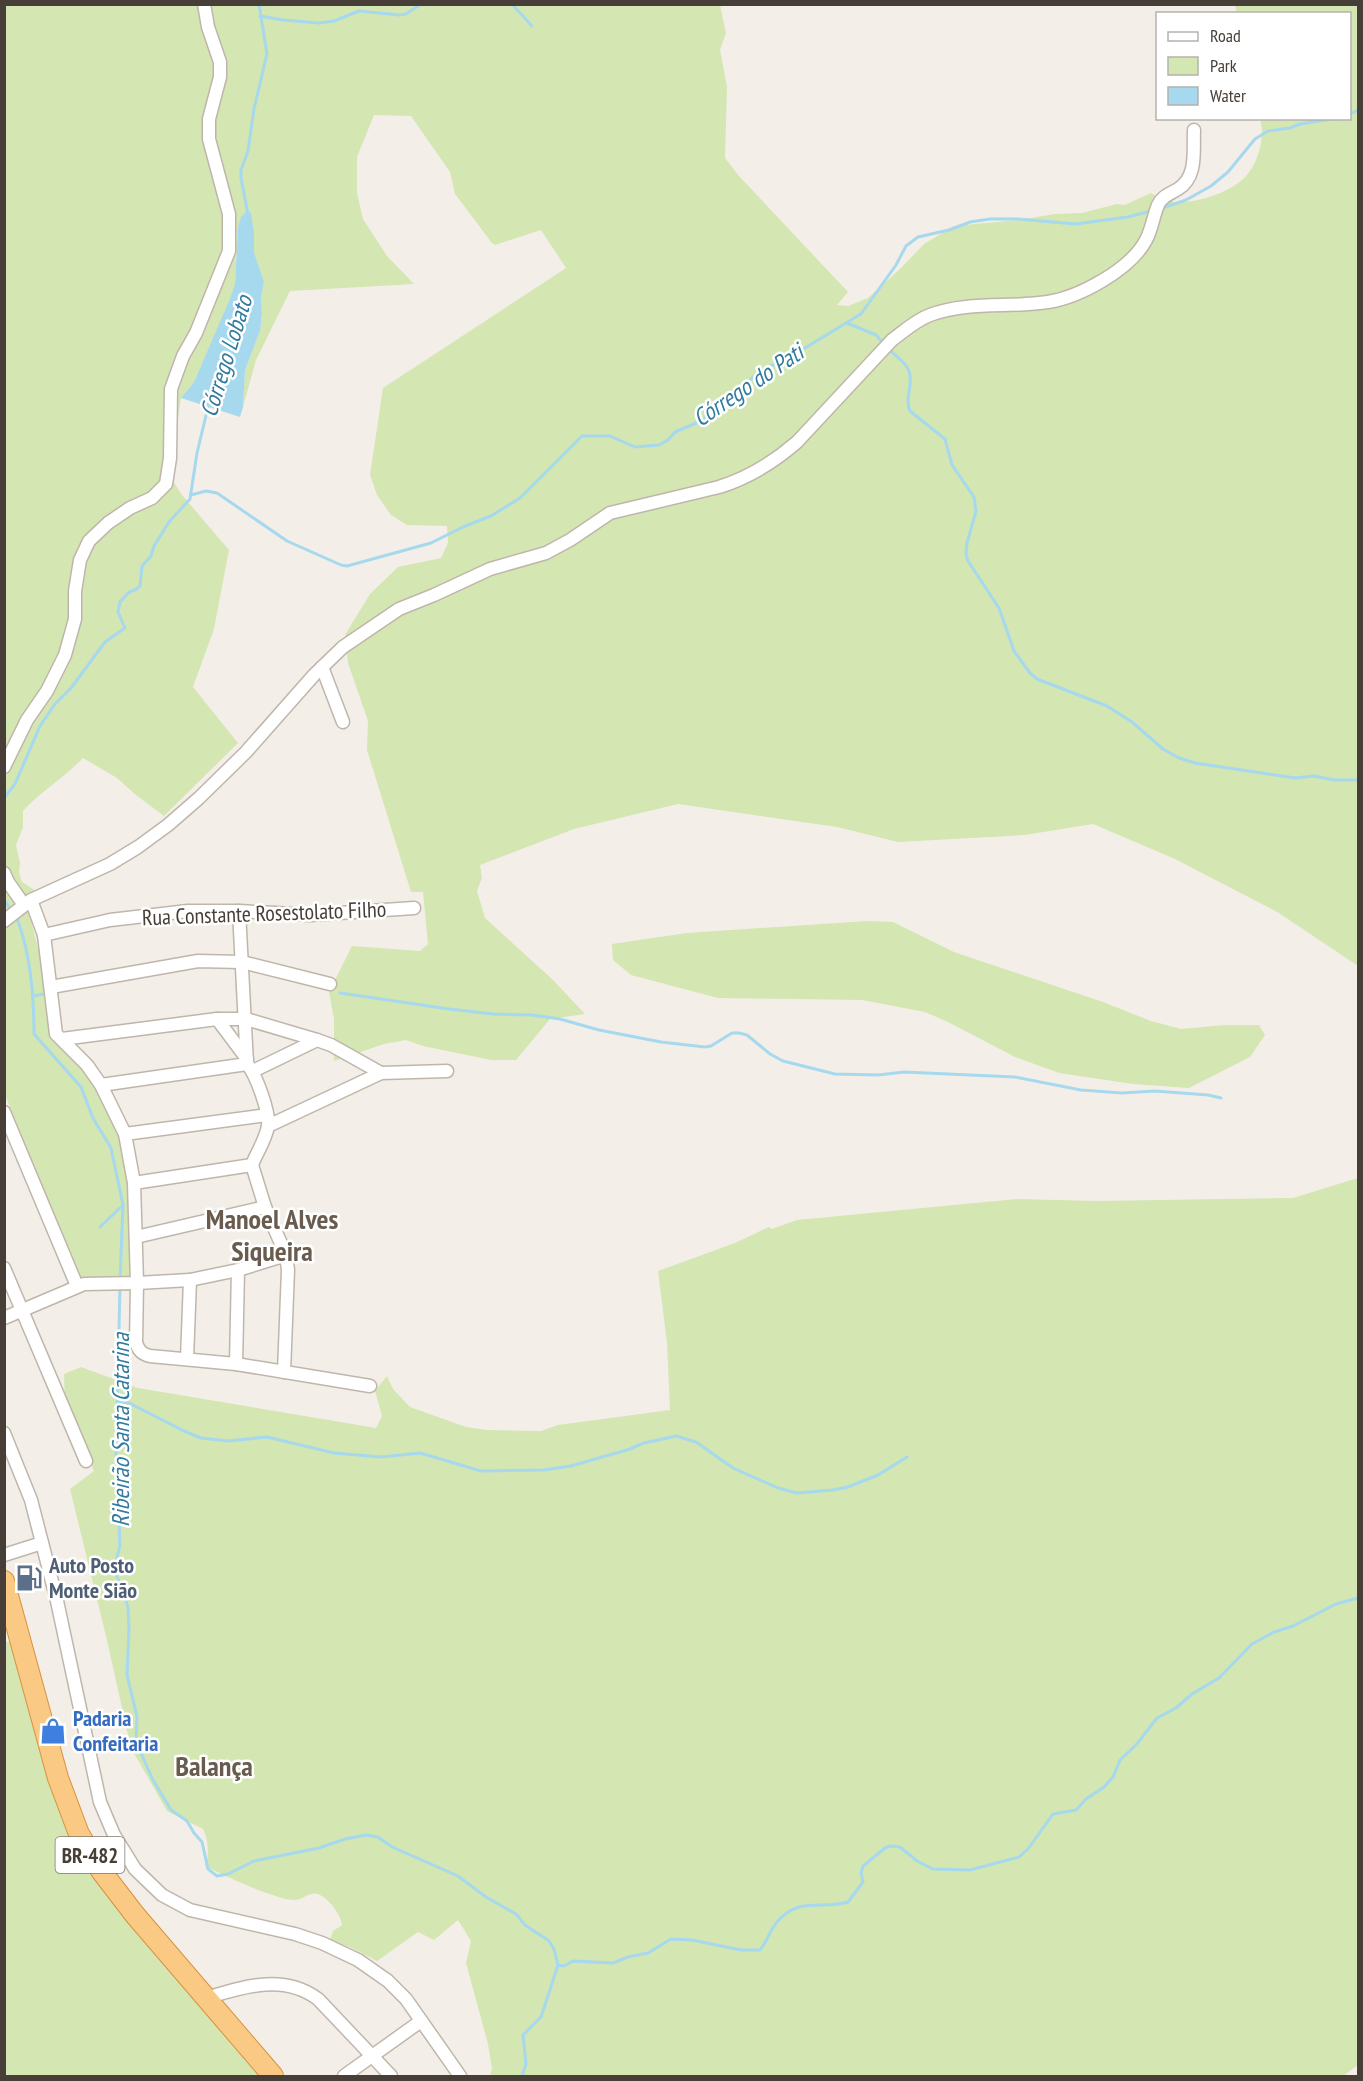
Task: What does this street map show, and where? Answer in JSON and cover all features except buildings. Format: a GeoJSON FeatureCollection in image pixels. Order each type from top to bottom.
{"type":"FeatureCollection","features":[{"type":"Feature","properties":{"kind":"highway","name":"BR-482"},"geometry":{"type":"LineString","coordinates":[[4,1581],[55,1767],[80,1834],[102,1872],[273,2076]]}},
{"type":"Feature","properties":{"kind":"street"},"geometry":{"type":"LineString","coordinates":[[4,767],[27,720],[47,691],[65,655],[75,619],[75,591],[80,560],[90,540],[108,523],[130,508],[152,498],[166,484],[170,458],[171,389],[229,251],[229,214],[209,139],[208,119],[220,77],[220,62],[204,4]]}},
{"type":"Feature","properties":{"kind":"street"},"geometry":{"type":"LineString","coordinates":[[18,910],[110,864],[168,825],[246,752],[322,667],[343,647],[399,609],[490,569],[546,553],[610,513],[719,487],[757,471],[781,456],[797,442],[892,340],[928,315],[976,306],[1048,302],[1106,278],[1136,255],[1146,240],[1159,203],[1166,195],[1184,185],[1189,179],[1193,168],[1194,130]]}},
{"type":"Feature","properties":{"kind":"street"},"geometry":{"type":"LineString","coordinates":[[322,667],[344,722]]}},
{"type":"Feature","properties":{"kind":"street"},"geometry":{"type":"LineString","coordinates":[[4,873],[18,910],[44,935],[56,1034],[87,1065],[101,1085],[125,1134],[134,1183],[136,1237],[125,1284],[136,1343],[140,1351],[150,1356],[236,1364],[370,1386]]}},
{"type":"Feature","properties":{"kind":"street","name":"Rua Constante Rosestolato Filho"},"geometry":{"type":"LineString","coordinates":[[44,935],[110,920],[188,911],[320,915],[414,908]]}},
{"type":"Feature","properties":{"kind":"street"},"geometry":{"type":"LineString","coordinates":[[239,911],[249,1065],[267,1121],[252,1166],[265,1207],[286,1255],[288,1270],[284,1372]]}},
{"type":"Feature","properties":{"kind":"street"},"geometry":{"type":"LineString","coordinates":[[51,987],[198,961],[242,962],[330,984]]}},
{"type":"Feature","properties":{"kind":"street"},"geometry":{"type":"LineString","coordinates":[[62,1039],[217,1019],[246,1019],[331,1045],[381,1073]]}},
{"type":"Feature","properties":{"kind":"street"},"geometry":{"type":"LineString","coordinates":[[217,1019],[249,1065]]}},
{"type":"Feature","properties":{"kind":"street"},"geometry":{"type":"LineString","coordinates":[[101,1085],[249,1065],[317,1040]]}},
{"type":"Feature","properties":{"kind":"street"},"geometry":{"type":"LineString","coordinates":[[125,1134],[267,1121],[381,1073],[447,1071]]}},
{"type":"Feature","properties":{"kind":"street"},"geometry":{"type":"LineString","coordinates":[[4,1112],[9,1137],[77,1286]]}},
{"type":"Feature","properties":{"kind":"street"},"geometry":{"type":"LineString","coordinates":[[134,1183],[252,1166]]}},
{"type":"Feature","properties":{"kind":"street"},"geometry":{"type":"LineString","coordinates":[[136,1237],[265,1207]]}},
{"type":"Feature","properties":{"kind":"street"},"geometry":{"type":"LineString","coordinates":[[4,1317],[84,1284],[190,1280],[237,1270],[286,1255]]}},
{"type":"Feature","properties":{"kind":"street"},"geometry":{"type":"LineString","coordinates":[[4,1268],[86,1461]]}},
{"type":"Feature","properties":{"kind":"street"},"geometry":{"type":"LineString","coordinates":[[236,1364],[237,1270]]}},
{"type":"Feature","properties":{"kind":"street"},"geometry":{"type":"LineString","coordinates":[[187,1359],[190,1280]]}},
{"type":"Feature","properties":{"kind":"street"},"geometry":{"type":"LineString","coordinates":[[4,1433],[27,1487],[42,1543],[57,1601],[96,1788],[114,1835],[135,1869],[162,1895],[190,1910],[295,1934],[350,1955],[388,1981],[406,1999],[460,2076]]}},
{"type":"Feature","properties":{"kind":"street"},"geometry":{"type":"LineString","coordinates":[[4,1555],[42,1543]]}},
{"type":"Feature","properties":{"kind":"street"},"geometry":{"type":"LineString","coordinates":[[206,1998],[258,1983],[284,1985],[304,1990],[318,1998],[391,2076]]}},
{"type":"Feature","properties":{"kind":"street"},"geometry":{"type":"LineString","coordinates":[[344,2076],[421,2021]]}},
{"type":"Feature","properties":{"kind":"green space"},"geometry":{"type":"Polygon","coordinates":[[[5,5],[720,5],[726,33],[720,50],[727,87],[725,158],[739,176],[848,292],[837,305],[848,306],[868,298],[924,244],[954,226],[1082,213],[1117,204],[1125,205],[1151,193],[1168,201],[1199,200],[1231,188],[1251,170],[1261,141],[1260,120],[1351,120],[1351,12],[1237,12],[1235,5],[1358,5],[1358,966],[1279,913],[1175,859],[1093,824],[1025,835],[898,842],[837,827],[678,804],[574,829],[480,865],[482,878],[477,891],[485,918],[552,979],[585,1014],[550,1019],[516,1060],[491,1060],[423,1046],[406,1040],[384,1044],[334,1061],[334,1019],[329,992],[352,946],[420,951],[428,944],[423,892],[411,892],[367,750],[368,721],[348,663],[345,635],[370,594],[398,567],[441,558],[448,543],[447,526],[407,525],[391,515],[377,495],[370,475],[383,388],[566,268],[541,230],[495,245],[492,243],[455,194],[450,172],[411,116],[374,115],[357,157],[357,193],[363,219],[387,256],[414,284],[290,291],[256,360],[243,407],[245,370],[260,331],[264,282],[254,252],[254,234],[238,228],[235,284],[194,382],[181,398],[169,475],[182,495],[229,550],[214,629],[193,687],[238,743],[164,816],[117,778],[83,758],[23,811],[23,827],[16,845],[22,882],[40,896],[29,913],[38,948],[41,949],[54,1036],[79,1063],[103,1099],[123,1145],[130,1173],[135,1291],[87,1291],[5,1095],[5,5]]]}},
{"type":"Feature","properties":{"kind":"green space"},"geometry":{"type":"Polygon","coordinates":[[[867,921],[893,922],[954,952],[1103,1002],[1151,1021],[1181,1029],[1259,1025],[1265,1035],[1250,1057],[1189,1088],[1133,1084],[1059,1073],[1015,1057],[925,1012],[862,1000],[718,998],[631,975],[613,960],[612,944],[687,933],[867,921]]]}},
{"type":"Feature","properties":{"kind":"green space"},"geometry":{"type":"Polygon","coordinates":[[[1358,1178],[1358,2065],[1343,2076],[490,2076],[492,2069],[488,2044],[466,1963],[471,1941],[458,1920],[434,1940],[418,1932],[377,1961],[330,1940],[333,1931],[342,1925],[337,1912],[324,1897],[313,1894],[298,1900],[286,1899],[205,1866],[208,1848],[203,1829],[167,1811],[131,1748],[70,1489],[94,1471],[65,1406],[64,1374],[81,1367],[138,1388],[376,1428],[382,1416],[375,1391],[387,1376],[393,1389],[410,1407],[466,1427],[487,1430],[541,1431],[558,1425],[670,1410],[667,1343],[658,1271],[735,1243],[769,1227],[772,1229],[797,1220],[1017,1199],[1097,1201],[1293,1198],[1358,1178]]]}},
{"type":"Feature","properties":{"kind":"green space"},"geometry":{"type":"Polygon","coordinates":[[[11,1641],[79,1853],[95,1877],[262,2076],[5,2076],[4,1643],[11,1641]]]}},
{"type":"Feature","properties":{"kind":"water"},"geometry":{"type":"Polygon","coordinates":[[[247,211],[251,213],[254,252],[264,282],[260,331],[245,370],[243,407],[240,417],[181,398],[194,382],[235,284],[238,228],[241,217],[247,211]]]}},
{"type":"Feature","properties":{"kind":"waterway","name":"Córrego Lobato"},"geometry":{"type":"LineString","coordinates":[[248,214],[241,170],[248,151],[254,109],[267,54],[259,4]]}},
{"type":"Feature","properties":{"kind":"waterway"},"geometry":{"type":"LineString","coordinates":[[260,16],[319,23],[334,21],[359,11],[406,14],[421,4]]}},
{"type":"Feature","properties":{"kind":"waterway"},"geometry":{"type":"LineString","coordinates":[[512,4],[532,26]]}},
{"type":"Feature","properties":{"kind":"waterway","name":"Córrego do Pati"},"geometry":{"type":"LineString","coordinates":[[1351,114],[1358,110]]}},
{"type":"Feature","properties":{"kind":"waterway","name":"Córrego do Pati"},"geometry":{"type":"LineString","coordinates":[[1160,209],[1186,200],[1211,186],[1228,172],[1255,139],[1268,131],[1325,120]]}},
{"type":"Feature","properties":{"kind":"waterway","name":"Córrego do Pati"},"geometry":{"type":"LineString","coordinates":[[191,495],[206,491],[217,493],[287,541],[341,565],[347,566],[431,543],[491,516],[520,498],[582,436],[610,436],[635,447],[659,445],[675,432],[701,421],[729,400],[757,373],[795,354],[861,314],[896,265],[906,246],[918,237],[949,230],[970,222],[990,219],[1076,224],[1128,217],[1151,211]]}},
{"type":"Feature","properties":{"kind":"waterway"},"geometry":{"type":"LineString","coordinates":[[847,323],[876,335],[884,344]]}},
{"type":"Feature","properties":{"kind":"waterway"},"geometry":{"type":"LineString","coordinates":[[889,349],[909,371],[908,406],[910,411],[945,439],[952,465],[974,497],[976,511],[967,543],[968,561],[999,608],[1014,651],[1030,673],[1037,679],[1107,706],[1132,722],[1163,749],[1179,758],[1195,763],[1295,778],[1314,776],[1334,780],[1358,780]]}},
{"type":"Feature","properties":{"kind":"waterway","name":"Córrego do Pati"},"geometry":{"type":"LineString","coordinates":[[4,798],[15,784],[40,726],[55,704],[71,688],[105,642],[125,628],[118,612],[120,602],[129,592],[140,586],[142,566],[151,556],[154,546],[169,522],[190,499],[197,453],[209,403]]}},
{"type":"Feature","properties":{"kind":"waterway","name":"Ribeirão Santa Catarina"},"geometry":{"type":"LineString","coordinates":[[4,900],[12,911]]}},
{"type":"Feature","properties":{"kind":"waterway","name":"Ribeirão Santa Catarina"},"geometry":{"type":"LineString","coordinates":[[16,916],[31,974],[34,1034],[81,1087],[93,1118],[111,1148],[123,1205],[120,1280]]}},
{"type":"Feature","properties":{"kind":"waterway"},"geometry":{"type":"LineString","coordinates":[[340,993],[449,1009],[560,1019],[599,1030],[661,1042],[705,1047],[711,1046],[732,1033],[739,1033],[747,1035],[770,1054],[783,1061],[835,1074],[878,1075],[904,1072],[1015,1077],[1081,1090],[1122,1093],[1155,1091],[1221,1098]]}},
{"type":"Feature","properties":{"kind":"waterway"},"geometry":{"type":"LineString","coordinates":[[34,996],[43,994]]}},
{"type":"Feature","properties":{"kind":"waterway"},"geometry":{"type":"LineString","coordinates":[[100,1227],[123,1205]]}},
{"type":"Feature","properties":{"kind":"waterway","name":"Ribeirão Santa Catarina"},"geometry":{"type":"LineString","coordinates":[[120,1286],[116,1454],[120,1545],[114,1570],[128,1608],[127,1675],[137,1716],[136,1742],[153,1780],[171,1810],[187,1821],[202,1842],[208,1869],[217,1876],[228,1874],[254,1861],[319,1848],[366,1835],[378,1837],[392,1847],[458,1876],[486,1897],[516,1914],[525,1925],[549,1941],[554,1949],[558,1965],[541,2017],[523,2035],[526,2064],[522,2076]]}},
{"type":"Feature","properties":{"kind":"waterway"},"geometry":{"type":"LineString","coordinates":[[118,1402],[129,1403],[201,1438],[228,1441],[267,1437],[334,1453],[381,1457],[420,1453],[481,1471],[544,1470],[571,1466],[644,1443],[676,1436],[696,1442],[733,1468],[778,1488],[797,1493],[848,1487],[878,1475],[907,1457]]}},
{"type":"Feature","properties":{"kind":"waterway"},"geometry":{"type":"LineString","coordinates":[[558,1965],[564,1966],[573,1961],[613,1963],[648,1953],[671,1939],[692,1940],[741,1950],[760,1950],[777,1922],[794,1909],[802,1906],[848,1902],[863,1882],[861,1873],[863,1866],[890,1846],[900,1847],[917,1861],[933,1869],[970,1870],[1019,1857],[1028,1849],[1053,1814],[1076,1810],[1086,1799],[1104,1787],[1113,1777],[1120,1760],[1136,1745],[1157,1718],[1176,1708],[1192,1694],[1219,1678],[1252,1644],[1336,1604],[1358,1598]]}},
{"type":"Feature","properties":{"kind":"place","name":"Auto Posto Monte Sião"},"geometry":{"type":"Point","coordinates":[29,1578]}},
{"type":"Feature","properties":{"kind":"place","name":"Padaria Confeitaria"},"geometry":{"type":"Point","coordinates":[53,1731]}},
{"type":"Feature","properties":{"kind":"district","name":"Manoel Alves Siqueira"},"geometry":{"type":"Point","coordinates":[272,1234]}},
{"type":"Feature","properties":{"kind":"district","name":"Balança"},"geometry":{"type":"Point","coordinates":[214,1765]}}]}
